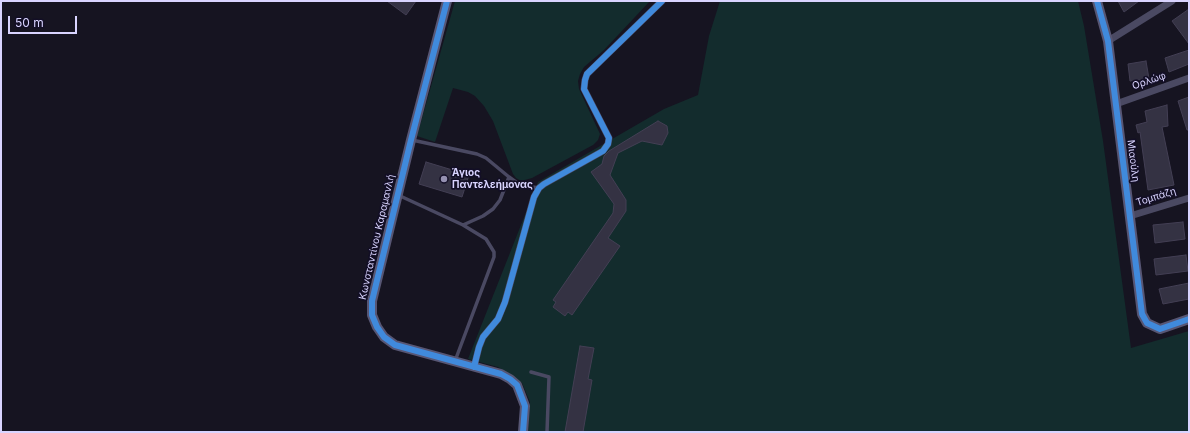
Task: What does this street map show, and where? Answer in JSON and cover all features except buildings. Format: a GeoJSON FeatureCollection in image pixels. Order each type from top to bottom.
{"type":"FeatureCollection","features":[{"type":"Feature","properties":{"kind":"street","name":"Κωνσταντίνου Καραμανλή"},"geometry":{"type":"LineString","coordinates":[[447,1],[397,194],[372,301],[372,315],[377,327],[384,337],[395,345],[501,374],[517,386],[525,406],[523,432]]}},
{"type":"Feature","properties":{"kind":"street"},"geometry":{"type":"LineString","coordinates":[[474,367],[483,337],[498,319],[505,302],[534,197],[539,188],[603,151],[608,144],[609,138],[584,89],[587,74],[662,1]]}},
{"type":"Feature","properties":{"kind":"street","name":"Μιαούλη"},"geometry":{"type":"LineString","coordinates":[[1097,1],[1108,41],[1142,314],[1147,323],[1160,329],[1189,319]]}},
{"type":"Feature","properties":{"kind":"street"},"geometry":{"type":"LineString","coordinates":[[1108,41],[1172,1]]}},
{"type":"Feature","properties":{"kind":"street","name":"Ορλώφ"},"geometry":{"type":"LineString","coordinates":[[1116,104],[1189,78]]}},
{"type":"Feature","properties":{"kind":"street","name":"Τομπάζη"},"geometry":{"type":"LineString","coordinates":[[1130,216],[1189,198]]}},
{"type":"Feature","properties":{"kind":"lane"},"geometry":{"type":"LineString","coordinates":[[410,140],[477,154],[486,158],[520,184],[539,188]]}},
{"type":"Feature","properties":{"kind":"lane"},"geometry":{"type":"LineString","coordinates":[[463,225],[483,216],[493,209],[500,200],[509,177]]}},
{"type":"Feature","properties":{"kind":"lane"},"geometry":{"type":"LineString","coordinates":[[397,194],[463,225],[486,239],[492,246],[494,257],[454,361]]}},
{"type":"Feature","properties":{"kind":"lane"},"geometry":{"type":"LineString","coordinates":[[531,372],[549,377],[547,432]]}},
{"type":"Feature","properties":{"kind":"green space"},"geometry":{"type":"Polygon","coordinates":[[[455,1],[650,1],[604,50],[584,67],[580,74],[578,81],[579,89],[600,134],[598,140],[593,145],[532,178],[521,181],[513,174],[493,121],[484,106],[475,96],[468,92],[453,88],[435,142],[417,136],[455,1]]]}},
{"type":"Feature","properties":{"kind":"green space"},"geometry":{"type":"Polygon","coordinates":[[[720,1],[1078,1],[1084,26],[1103,141],[1131,348],[1189,331],[1189,432],[528,432],[530,402],[522,383],[498,367],[468,359],[538,182],[664,109],[698,95],[709,36],[720,1]]]}},
{"type":"Feature","properties":{"kind":"cycle path"},"geometry":{"type":"LineString","coordinates":[[447,1],[411,140],[372,301],[372,315],[377,327],[384,337],[395,345],[501,374],[510,379],[517,385],[525,406],[523,432]]}},
{"type":"Feature","properties":{"kind":"cycle path"},"geometry":{"type":"LineString","coordinates":[[474,367],[483,337],[498,319],[505,302],[534,197],[539,188],[603,151],[608,144],[609,138],[584,89],[587,74],[662,1]]}},
{"type":"Feature","properties":{"kind":"cycle path"},"geometry":{"type":"LineString","coordinates":[[1097,1],[1108,41],[1142,314],[1147,323],[1160,329],[1189,319]]}},
{"type":"Feature","properties":{"kind":"place","name":"Άγιος Παντελεήμονας"},"geometry":{"type":"Point","coordinates":[444,179]}}]}
